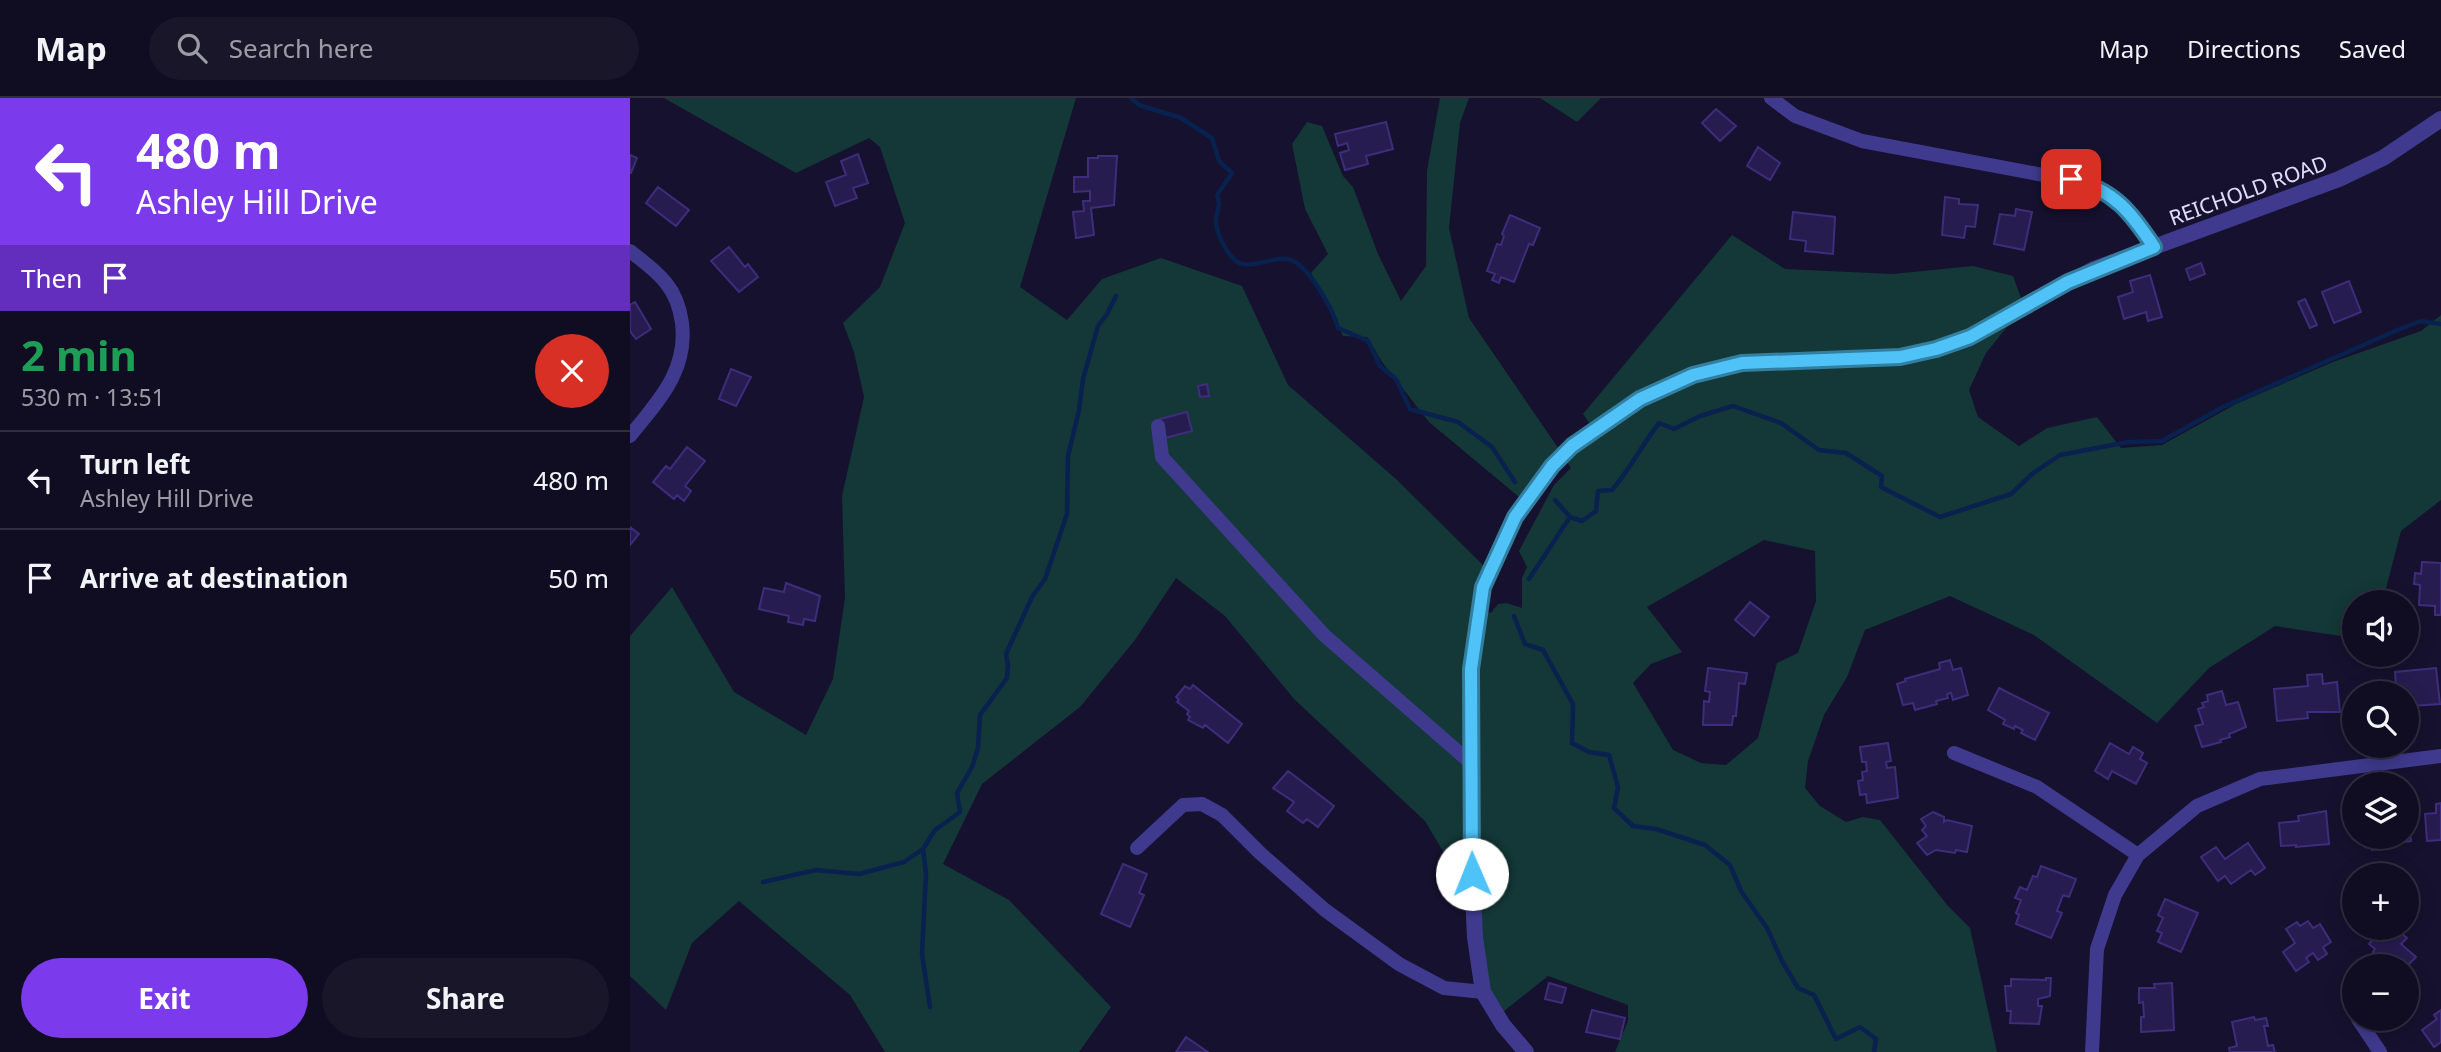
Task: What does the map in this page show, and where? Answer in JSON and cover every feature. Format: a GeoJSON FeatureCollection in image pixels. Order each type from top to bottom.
{"type":"FeatureCollection","features":[{"type":"Feature","properties":{"kind":"street"},"geometry":{"type":"LineString","coordinates":[[1771,98],[1795,116],[1862,141],[2086,183],[2110,194],[2130,212],[2154,247]]}},
{"type":"Feature","properties":{"kind":"street","name":"REICHOLD ROAD"},"geometry":{"type":"LineString","coordinates":[[1526,1052],[1503,1025],[1483,992],[1475,937],[1471,669],[1483,587],[1515,517],[1552,466],[1572,446],[1640,399],[1693,375],[1742,363],[1900,357],[1936,349],[1970,337],[2068,282],[2154,247],[2339,179],[2383,158],[2441,119]]}},
{"type":"Feature","properties":{"kind":"street"},"geometry":{"type":"LineString","coordinates":[[630,251],[658,274],[671,290],[678,303],[683,333],[682,351],[675,377],[630,436]]}},
{"type":"Feature","properties":{"kind":"street"},"geometry":{"type":"LineString","coordinates":[[1158,426],[1162,457],[1324,635],[1471,763]]}},
{"type":"Feature","properties":{"kind":"street"},"geometry":{"type":"LineString","coordinates":[[1954,753],[2037,787],[2138,855]]}},
{"type":"Feature","properties":{"kind":"street"},"geometry":{"type":"LineString","coordinates":[[2092,1052],[2097,949],[2115,895],[2138,855],[2197,806],[2260,779],[2441,756]]}},
{"type":"Feature","properties":{"kind":"street"},"geometry":{"type":"LineString","coordinates":[[1137,848],[1183,805],[1202,804],[1222,815],[1325,910],[1399,964],[1444,988],[1483,992]]}},
{"type":"Feature","properties":{"kind":"street"},"geometry":{"type":"LineString","coordinates":[[2366,1031],[2380,1052]]}},
{"type":"Feature","properties":{"kind":"green space"},"geometry":{"type":"Polygon","coordinates":[[[664,98],[1076,98],[1020,287],[1067,320],[1102,279],[1161,258],[1242,286],[1288,385],[1396,479],[1490,572],[1480,609],[1491,613],[1498,604],[1507,603],[1522,608],[1522,578],[1527,567],[1519,551],[1554,485],[1571,468],[1563,456],[1525,502],[1429,422],[1382,362],[1367,337],[1343,336],[1311,273],[1328,254],[1305,209],[1292,144],[1307,122],[1322,126],[1343,176],[1353,187],[1378,254],[1401,301],[1426,266],[1427,171],[1440,98],[1469,98],[1460,123],[1449,228],[1469,318],[1563,455],[1594,430],[1583,414],[1732,235],[1785,269],[1893,274],[1973,266],[2013,276],[2024,306],[1986,353],[1969,390],[1978,417],[2019,446],[2047,428],[2097,417],[2121,448],[2162,445],[2236,404],[2333,362],[2421,331],[2441,315],[2441,500],[2401,531],[2386,590],[2342,590],[2342,636],[2275,626],[2209,668],[2157,723],[2034,635],[1950,596],[1865,630],[1847,677],[1824,715],[1808,761],[1805,788],[1820,806],[1846,822],[1863,817],[1880,820],[1948,906],[1970,928],[1997,1052],[1615,1052],[1628,1021],[1628,1005],[1548,976],[1498,1016],[1483,992],[1471,853],[1444,853],[1425,821],[1295,700],[1225,616],[1176,578],[1135,640],[1080,707],[982,784],[943,864],[1009,900],[1111,1007],[1079,1052],[885,1052],[850,995],[739,901],[692,943],[666,1010],[630,976],[630,636],[672,587],[734,692],[806,735],[833,679],[845,598],[842,496],[864,397],[854,352],[843,323],[880,287],[905,223],[880,147],[869,138],[796,173],[664,98]],[[1764,540],[1647,607],[1682,652],[1651,664],[1633,683],[1673,750],[1701,763],[1726,765],[1758,738],[1777,663],[1798,653],[1816,601],[1815,551],[1764,540]]]}},
{"type":"Feature","properties":{"kind":"green space"},"geometry":{"type":"Polygon","coordinates":[[[1540,98],[1601,98],[1577,122],[1540,98]]]}},
{"type":"Feature","properties":{"kind":"building"},"geometry":{"type":"Polygon","coordinates":[[[1716,109],[1736,126],[1720,141],[1702,123],[1716,109]]]}},
{"type":"Feature","properties":{"kind":"building"},"geometry":{"type":"Polygon","coordinates":[[[1386,122],[1393,149],[1366,156],[1368,164],[1345,170],[1340,153],[1349,150],[1347,143],[1338,146],[1335,134],[1386,122]]]}},
{"type":"Feature","properties":{"kind":"building"},"geometry":{"type":"Polygon","coordinates":[[[1758,147],[1780,163],[1770,180],[1747,166],[1758,147]]]}},
{"type":"Feature","properties":{"kind":"building"},"geometry":{"type":"Polygon","coordinates":[[[858,154],[868,183],[853,188],[857,198],[835,206],[826,182],[846,175],[841,161],[858,154]]]}},
{"type":"Feature","properties":{"kind":"building"},"geometry":{"type":"Polygon","coordinates":[[[630,155],[637,158],[631,173],[630,173],[630,155]]]}},
{"type":"Feature","properties":{"kind":"building"},"geometry":{"type":"Polygon","coordinates":[[[1117,156],[1114,205],[1091,208],[1094,235],[1076,238],[1073,212],[1084,211],[1083,201],[1090,201],[1090,191],[1074,192],[1074,177],[1088,177],[1088,158],[1117,156]]]}},
{"type":"Feature","properties":{"kind":"building"},"geometry":{"type":"Polygon","coordinates":[[[658,187],[689,210],[676,226],[646,203],[658,187]]]}},
{"type":"Feature","properties":{"kind":"building"},"geometry":{"type":"Polygon","coordinates":[[[1945,197],[1959,199],[1959,204],[1978,205],[1975,227],[1966,226],[1964,238],[1942,235],[1945,197]]]}},
{"type":"Feature","properties":{"kind":"building"},"geometry":{"type":"Polygon","coordinates":[[[2016,209],[2032,212],[2024,250],[1994,244],[2000,214],[2015,216],[2016,209]]]}},
{"type":"Feature","properties":{"kind":"building"},"geometry":{"type":"Polygon","coordinates":[[[1793,212],[1835,217],[1833,254],[1805,251],[1806,241],[1790,239],[1793,212]]]}},
{"type":"Feature","properties":{"kind":"building"},"geometry":{"type":"Polygon","coordinates":[[[1510,215],[1540,228],[1533,245],[1529,244],[1514,282],[1501,277],[1499,283],[1492,280],[1495,274],[1487,271],[1497,244],[1501,245],[1504,236],[1502,234],[1510,215]]]}},
{"type":"Feature","properties":{"kind":"building"},"geometry":{"type":"Polygon","coordinates":[[[729,247],[745,267],[748,264],[758,277],[739,292],[711,261],[729,247]]]}},
{"type":"Feature","properties":{"kind":"building"},"geometry":{"type":"Polygon","coordinates":[[[2201,263],[2205,274],[2190,280],[2186,269],[2201,263]]]}},
{"type":"Feature","properties":{"kind":"building"},"geometry":{"type":"Polygon","coordinates":[[[2150,275],[2162,317],[2148,321],[2146,312],[2124,319],[2118,297],[2133,292],[2130,281],[2150,275]]]}},
{"type":"Feature","properties":{"kind":"building"},"geometry":{"type":"Polygon","coordinates":[[[2349,281],[2361,312],[2334,323],[2322,292],[2349,281]]]}},
{"type":"Feature","properties":{"kind":"building"},"geometry":{"type":"Polygon","coordinates":[[[2305,299],[2317,325],[2310,328],[2298,302],[2305,299]]]}},
{"type":"Feature","properties":{"kind":"building"},"geometry":{"type":"Polygon","coordinates":[[[635,302],[651,329],[636,339],[630,331],[630,305],[635,302]]]}},
{"type":"Feature","properties":{"kind":"building"},"geometry":{"type":"Polygon","coordinates":[[[731,369],[751,377],[736,406],[719,399],[731,369]]]}},
{"type":"Feature","properties":{"kind":"building"},"geometry":{"type":"Polygon","coordinates":[[[1207,384],[1209,396],[1200,397],[1198,386],[1207,384]]]}},
{"type":"Feature","properties":{"kind":"building"},"geometry":{"type":"Polygon","coordinates":[[[1187,412],[1192,431],[1165,438],[1160,419],[1187,412]]]}},
{"type":"Feature","properties":{"kind":"building"},"geometry":{"type":"Polygon","coordinates":[[[687,447],[705,461],[685,486],[691,491],[684,501],[677,495],[674,499],[653,482],[666,466],[670,469],[687,447]]]}},
{"type":"Feature","properties":{"kind":"building"},"geometry":{"type":"Polygon","coordinates":[[[630,527],[639,534],[630,545],[630,527]]]}},
{"type":"Feature","properties":{"kind":"building"},"geometry":{"type":"Polygon","coordinates":[[[2422,562],[2441,563],[2441,615],[2435,615],[2435,606],[2419,605],[2420,585],[2414,584],[2415,573],[2421,574],[2422,562]]]}},
{"type":"Feature","properties":{"kind":"building"},"geometry":{"type":"Polygon","coordinates":[[[786,583],[820,596],[815,621],[804,619],[803,625],[788,622],[789,616],[759,609],[764,588],[784,592],[786,583]]]}},
{"type":"Feature","properties":{"kind":"building"},"geometry":{"type":"Polygon","coordinates":[[[1750,602],[1769,617],[1754,636],[1735,620],[1750,602]]]}},
{"type":"Feature","properties":{"kind":"building"},"geometry":{"type":"Polygon","coordinates":[[[1950,660],[1953,670],[1961,668],[1968,695],[1953,700],[1951,693],[1947,694],[1948,698],[1936,701],[1937,704],[1915,710],[1913,703],[1903,705],[1897,684],[1940,669],[1939,663],[1950,660]]]}},
{"type":"Feature","properties":{"kind":"building"},"geometry":{"type":"Polygon","coordinates":[[[1708,668],[1747,673],[1745,684],[1739,683],[1736,716],[1733,716],[1732,725],[1703,725],[1704,701],[1709,702],[1710,692],[1705,691],[1708,668]]]}},
{"type":"Feature","properties":{"kind":"building"},"geometry":{"type":"Polygon","coordinates":[[[2436,668],[2440,704],[2419,706],[2419,681],[2396,681],[2395,672],[2436,668]]]}},
{"type":"Feature","properties":{"kind":"building"},"geometry":{"type":"Polygon","coordinates":[[[2322,674],[2323,684],[2337,682],[2340,712],[2307,712],[2308,718],[2277,721],[2274,689],[2308,686],[2307,675],[2322,674]]]}},
{"type":"Feature","properties":{"kind":"building"},"geometry":{"type":"Polygon","coordinates":[[[1193,685],[1242,724],[1228,743],[1205,725],[1203,728],[1188,720],[1189,711],[1177,702],[1179,700],[1176,697],[1185,686],[1190,689],[1193,685]]]}},
{"type":"Feature","properties":{"kind":"building"},"geometry":{"type":"Polygon","coordinates":[[[1999,688],[2049,713],[2035,740],[2021,733],[2023,730],[2015,726],[2014,729],[2003,724],[2005,720],[1988,710],[1999,688]]]}},
{"type":"Feature","properties":{"kind":"building"},"geometry":{"type":"Polygon","coordinates":[[[2222,691],[2226,705],[2238,702],[2246,727],[2229,734],[2230,737],[2220,740],[2221,742],[2202,747],[2195,726],[2203,724],[2198,709],[2204,707],[2202,703],[2208,701],[2207,695],[2222,691]]]}},
{"type":"Feature","properties":{"kind":"building"},"geometry":{"type":"Polygon","coordinates":[[[1888,743],[1891,761],[1886,762],[1887,768],[1895,767],[1898,798],[1867,803],[1866,794],[1860,795],[1858,781],[1863,780],[1862,772],[1867,771],[1866,762],[1862,762],[1860,747],[1888,743]]]}},
{"type":"Feature","properties":{"kind":"building"},"geometry":{"type":"Polygon","coordinates":[[[2110,743],[2129,754],[2133,747],[2143,753],[2140,759],[2147,763],[2136,784],[2112,771],[2108,779],[2095,771],[2110,743]]]}},
{"type":"Feature","properties":{"kind":"building"},"geometry":{"type":"Polygon","coordinates":[[[1288,771],[1334,806],[1318,827],[1307,819],[1303,823],[1287,811],[1294,802],[1273,788],[1288,771]]]}},
{"type":"Feature","properties":{"kind":"building"},"geometry":{"type":"Polygon","coordinates":[[[2441,803],[2441,840],[2427,841],[2425,814],[2436,813],[2436,804],[2441,803]]]}},
{"type":"Feature","properties":{"kind":"building"},"geometry":{"type":"Polygon","coordinates":[[[2326,811],[2329,844],[2281,846],[2279,823],[2299,821],[2298,816],[2326,811]]]}},
{"type":"Feature","properties":{"kind":"building"},"geometry":{"type":"Polygon","coordinates":[[[1933,812],[1944,817],[1944,822],[1947,820],[1972,826],[1967,852],[1936,850],[1927,855],[1917,843],[1927,836],[1922,830],[1926,826],[1921,819],[1933,812]]]}},
{"type":"Feature","properties":{"kind":"building"},"geometry":{"type":"Polygon","coordinates":[[[2248,843],[2265,868],[2255,875],[2251,870],[2231,884],[2225,876],[2218,881],[2201,857],[2216,847],[2225,859],[2248,843]]]}},
{"type":"Feature","properties":{"kind":"building"},"geometry":{"type":"Polygon","coordinates":[[[1123,864],[1147,874],[1139,893],[1144,895],[1130,927],[1101,914],[1123,864]]]}},
{"type":"Feature","properties":{"kind":"building"},"geometry":{"type":"Polygon","coordinates":[[[2041,866],[2076,879],[2069,897],[2063,895],[2057,911],[2062,913],[2051,938],[2016,924],[2019,915],[2016,913],[2021,900],[2015,898],[2020,887],[2027,890],[2041,866]]]}},
{"type":"Feature","properties":{"kind":"building"},"geometry":{"type":"Polygon","coordinates":[[[2165,899],[2198,913],[2181,952],[2158,942],[2162,933],[2157,931],[2163,918],[2158,915],[2165,899]]]}},
{"type":"Feature","properties":{"kind":"building"},"geometry":{"type":"Polygon","coordinates":[[[2308,921],[2313,928],[2320,924],[2331,942],[2323,947],[2327,954],[2318,960],[2313,953],[2306,958],[2309,962],[2296,971],[2283,952],[2295,943],[2286,929],[2297,922],[2300,926],[2308,921]]]}},
{"type":"Feature","properties":{"kind":"building"},"geometry":{"type":"Polygon","coordinates":[[[2372,940],[2405,940],[2401,944],[2413,954],[2375,954],[2373,952],[2375,949],[2369,944],[2372,940]]]}},
{"type":"Feature","properties":{"kind":"building"},"geometry":{"type":"Polygon","coordinates":[[[2051,978],[2050,996],[2038,999],[2038,1006],[2042,1006],[2039,1024],[2010,1023],[2011,1011],[2007,1011],[2005,986],[2011,986],[2011,979],[2051,978]]]}},
{"type":"Feature","properties":{"kind":"building"},"geometry":{"type":"Polygon","coordinates":[[[1549,983],[1566,988],[1562,1003],[1545,999],[1549,983]]]}},
{"type":"Feature","properties":{"kind":"building"},"geometry":{"type":"Polygon","coordinates":[[[2172,983],[2174,1030],[2141,1032],[2141,1017],[2144,1017],[2143,1002],[2139,1003],[2139,988],[2155,988],[2154,984],[2172,983]]]}},
{"type":"Feature","properties":{"kind":"building"},"geometry":{"type":"Polygon","coordinates":[[[1592,1010],[1625,1018],[1620,1039],[1586,1032],[1592,1010]]]}},
{"type":"Feature","properties":{"kind":"building"},"geometry":{"type":"Polygon","coordinates":[[[2441,1010],[2441,1042],[2434,1047],[2422,1030],[2437,1019],[2434,1015],[2441,1010]]]}},
{"type":"Feature","properties":{"kind":"building"},"geometry":{"type":"Polygon","coordinates":[[[2254,1017],[2255,1020],[2266,1018],[2268,1026],[2264,1026],[2268,1046],[2273,1045],[2275,1052],[2230,1052],[2229,1048],[2237,1046],[2232,1022],[2254,1017]]]}},
{"type":"Feature","properties":{"kind":"building"},"geometry":{"type":"Polygon","coordinates":[[[1186,1037],[1208,1052],[1176,1052],[1186,1037]]]}},
{"type":"Feature","properties":{"kind":"waterway"},"geometry":{"type":"LineString","coordinates":[[1131,98],[1139,105],[1181,118],[1212,138],[1219,161],[1232,173],[1217,195],[1219,206],[1216,221],[1222,242],[1235,260],[1247,264],[1282,259],[1296,262],[1319,288],[1338,328],[1368,341],[1380,366],[1396,379],[1410,409],[1458,422],[1492,447],[1515,482]]}},
{"type":"Feature","properties":{"kind":"waterway"},"geometry":{"type":"LineString","coordinates":[[763,882],[816,870],[859,874],[904,862],[923,849],[935,830],[960,812],[957,793],[972,767],[978,748],[980,715],[1007,678],[1006,654],[1032,597],[1045,579],[1067,514],[1068,456],[1083,379],[1098,326],[1116,296]]}},
{"type":"Feature","properties":{"kind":"waterway"},"geometry":{"type":"LineString","coordinates":[[1555,500],[1570,517],[1582,521],[1596,511],[1598,491],[1612,490],[1659,423],[1674,429],[1700,416],[1733,406],[1781,423],[1819,450],[1846,453],[1882,476],[1881,487],[1940,517],[2011,494],[2032,474],[2060,455],[2128,442],[2162,441],[2223,407],[2395,331],[2421,321],[2441,324]]}},
{"type":"Feature","properties":{"kind":"waterway"},"geometry":{"type":"LineString","coordinates":[[1529,579],[1570,517]]}},
{"type":"Feature","properties":{"kind":"waterway"},"geometry":{"type":"LineString","coordinates":[[1514,616],[1525,644],[1543,650],[1573,704],[1572,743],[1589,752],[1609,755],[1618,787],[1614,808],[1633,826],[1656,829],[1705,845],[1730,865],[1741,891],[1767,928],[1798,988],[1814,995],[1836,1039],[1860,1027],[1876,1039],[1874,1052]]}},
{"type":"Feature","properties":{"kind":"waterway"},"geometry":{"type":"LineString","coordinates":[[923,849],[926,874],[922,954],[930,1007]]}},
{"type":"Feature","properties":{"kind":"route"},"geometry":{"type":"LineString","coordinates":[[1472,874],[1471,669],[1483,587],[1515,517],[1552,466],[1572,446],[1640,399],[1693,375],[1742,363],[1918,354],[1970,337],[2068,282],[2154,247],[2130,212],[2110,194],[2071,179]]}}]}
